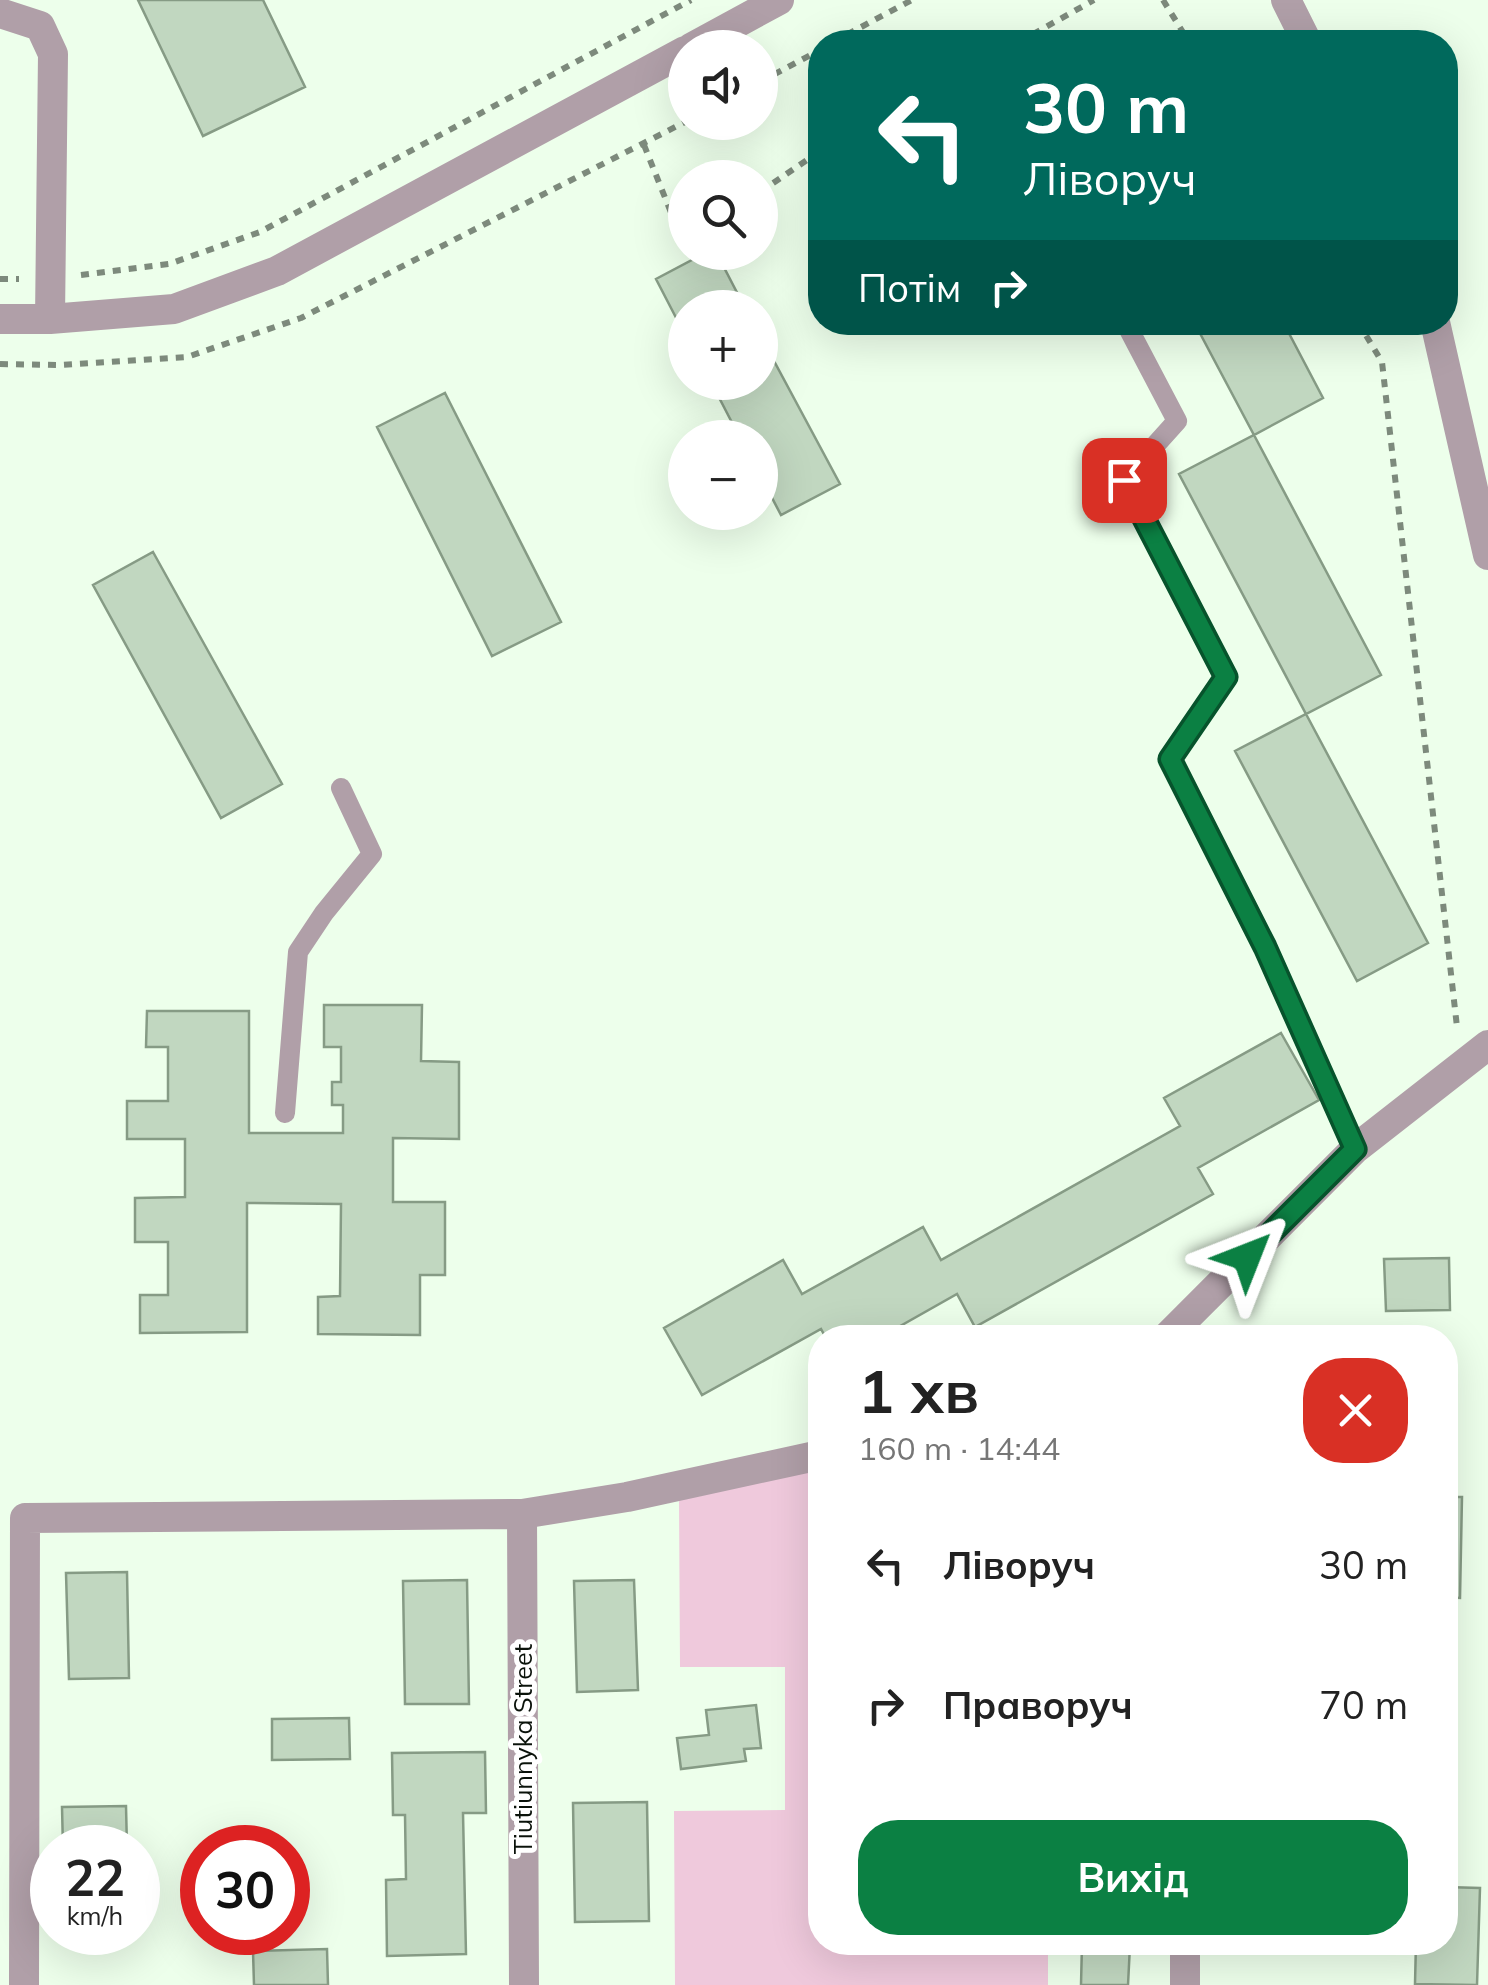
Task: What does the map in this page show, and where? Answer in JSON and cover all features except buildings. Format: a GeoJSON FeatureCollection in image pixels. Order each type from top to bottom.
{"type":"FeatureCollection","features":[{"type":"Feature","properties":{"kind":"street"},"geometry":{"type":"LineString","coordinates":[[723,30],[778,0]]}},
{"type":"Feature","properties":{"kind":"street"},"geometry":{"type":"LineString","coordinates":[[1286,0],[1302,30]]}},
{"type":"Feature","properties":{"kind":"street"},"geometry":{"type":"LineString","coordinates":[[4,13],[40,26],[53,54],[50,319]]}},
{"type":"Feature","properties":{"kind":"street"},"geometry":{"type":"LineString","coordinates":[[0,319],[50,319],[174,308],[277,272],[668,60]]}},
{"type":"Feature","properties":{"kind":"street"},"geometry":{"type":"LineString","coordinates":[[1437,335],[1488,555]]}},
{"type":"Feature","properties":{"kind":"street"},"geometry":{"type":"LineString","coordinates":[[1179,1325],[1355,1149],[1488,1046]]}},
{"type":"Feature","properties":{"kind":"street"},"geometry":{"type":"LineString","coordinates":[[24,1985],[25,1518],[522,1514],[628,1498],[808,1457]]}},
{"type":"Feature","properties":{"kind":"street","name":"Tiutiunnyka Street"},"geometry":{"type":"LineString","coordinates":[[522,1514],[524,1985]]}},
{"type":"Feature","properties":{"kind":"street"},"geometry":{"type":"LineString","coordinates":[[1185,1985],[1186,1955]]}},
{"type":"Feature","properties":{"kind":"lane"},"geometry":{"type":"LineString","coordinates":[[1132,335],[1177,421],[1124,480],[1226,677],[1170,759],[1265,947],[1355,1149]]}},
{"type":"Feature","properties":{"kind":"lane"},"geometry":{"type":"LineString","coordinates":[[284,1114],[298,952],[372,854],[341,788]]}},
{"type":"Feature","properties":{"kind":"path"},"geometry":{"type":"LineString","coordinates":[[0,279],[50,279],[169,264],[260,232],[690,0]]}},
{"type":"Feature","properties":{"kind":"path"},"geometry":{"type":"LineString","coordinates":[[856,30],[912,0]]}},
{"type":"Feature","properties":{"kind":"path"},"geometry":{"type":"LineString","coordinates":[[1040,30],[1094,0]]}},
{"type":"Feature","properties":{"kind":"path"},"geometry":{"type":"LineString","coordinates":[[1163,0],[1182,30]]}},
{"type":"Feature","properties":{"kind":"path"},"geometry":{"type":"LineString","coordinates":[[778,72],[808,56]]}},
{"type":"Feature","properties":{"kind":"path"},"geometry":{"type":"LineString","coordinates":[[0,364],[59,365],[187,357],[301,318],[668,132]]}},
{"type":"Feature","properties":{"kind":"path"},"geometry":{"type":"LineString","coordinates":[[644,145],[668,206]]}},
{"type":"Feature","properties":{"kind":"path"},"geometry":{"type":"LineString","coordinates":[[778,180],[808,160]]}},
{"type":"Feature","properties":{"kind":"path"},"geometry":{"type":"LineString","coordinates":[[1366,335],[1382,362],[1461,1068]]}},
{"type":"Feature","properties":{"kind":"shaded area"},"geometry":{"type":"Polygon","coordinates":[[[808,1470],[808,1955],[1048,1955],[1048,1985],[675,1985],[674,1811],[785,1810],[785,1667],[680,1667],[679,1497],[808,1470]]]}},
{"type":"Feature","properties":{"kind":"route"},"geometry":{"type":"LineString","coordinates":[[1124,480],[1226,677],[1170,759],[1265,947],[1355,1149],[1247,1257]]}}]}
